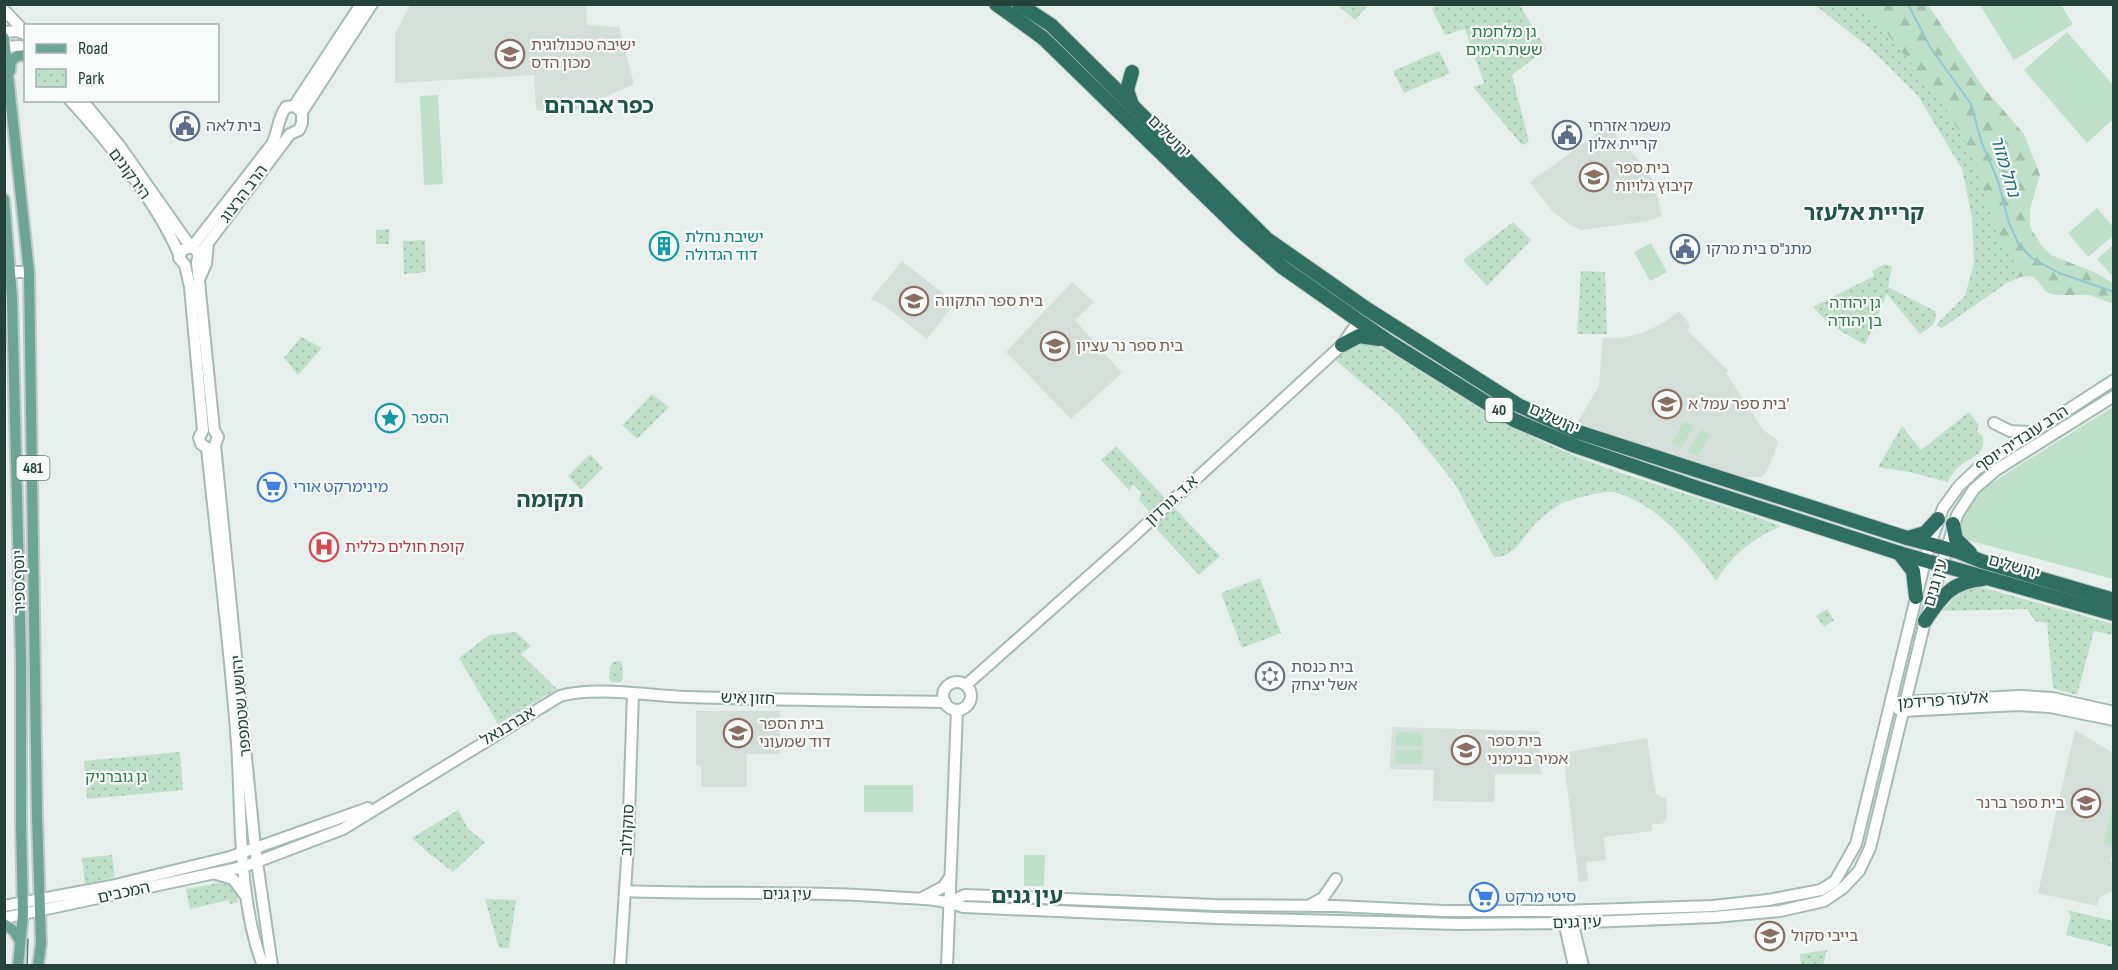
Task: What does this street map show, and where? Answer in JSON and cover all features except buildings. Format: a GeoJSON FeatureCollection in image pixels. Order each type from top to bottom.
{"type":"FeatureCollection","features":[{"type":"Feature","properties":{"kind":"highway","name":"ירושלים"},"geometry":{"type":"LineString","coordinates":[[996,4],[1043,38],[1241,231],[1282,267],[1389,342],[1514,420],[1575,446],[1899,553],[2114,614]]}},
{"type":"Feature","properties":{"kind":"highway","name":"ירושלים"},"geometry":{"type":"LineString","coordinates":[[1019,4],[1051,25],[1267,239],[1367,309],[1518,405],[1575,431],[1907,538],[2114,600]]}},
{"type":"Feature","properties":{"kind":"highway"},"geometry":{"type":"LineString","coordinates":[[1098,73],[1120,76],[1132,72],[1127,90],[1133,107]]}},
{"type":"Feature","properties":{"kind":"highway"},"geometry":{"type":"LineString","coordinates":[[1340,309],[1348,327],[1345,341]]}},
{"type":"Feature","properties":{"kind":"highway"},"geometry":{"type":"LineString","coordinates":[[1345,341],[1359,336],[1368,336],[1389,342]]}},
{"type":"Feature","properties":{"kind":"highway"},"geometry":{"type":"LineString","coordinates":[[1907,538],[1925,533],[1938,519]]}},
{"type":"Feature","properties":{"kind":"highway"},"geometry":{"type":"LineString","coordinates":[[1953,524],[1956,539],[1960,545],[1981,561]]}},
{"type":"Feature","properties":{"kind":"highway"},"geometry":{"type":"LineString","coordinates":[[1899,553],[1913,571],[1916,597]]}},
{"type":"Feature","properties":{"kind":"highway"},"geometry":{"type":"LineString","coordinates":[[1925,621],[1936,603],[1956,586],[1970,580],[1994,579]]}},
{"type":"Feature","properties":{"kind":"main road","name":"יוסף ספיר"},"geometry":{"type":"LineString","coordinates":[[5,44],[29,272],[39,912]]}},
{"type":"Feature","properties":{"kind":"main road"},"geometry":{"type":"LineString","coordinates":[[9,74],[11,61],[17,56],[24,55]]}},
{"type":"Feature","properties":{"kind":"main road","name":"יוסף ספיר"},"geometry":{"type":"LineString","coordinates":[[4,200],[8,235],[8,293],[21,647],[23,901]]}},
{"type":"Feature","properties":{"kind":"main road"},"geometry":{"type":"LineString","coordinates":[[4,247],[8,235]]}},
{"type":"Feature","properties":{"kind":"main road","name":"481"},"geometry":{"type":"LineString","coordinates":[[18,966],[23,901]]}},
{"type":"Feature","properties":{"kind":"main road","name":"481"},"geometry":{"type":"LineString","coordinates":[[38,966],[41,942],[39,912]]}},
{"type":"Feature","properties":{"kind":"main road"},"geometry":{"type":"LineString","coordinates":[[4,924],[14,931],[20,941]]}},
{"type":"Feature","properties":{"kind":"street","name":"הרב הרצוג"},"geometry":{"type":"LineString","coordinates":[[194,252],[208,242],[290,134],[296,133],[302,127],[298,109],[361,4]]}},
{"type":"Feature","properties":{"kind":"street","name":"הרב הרצוג"},"geometry":{"type":"LineString","coordinates":[[298,109],[372,4]]}},
{"type":"Feature","properties":{"kind":"street"},"geometry":{"type":"LineString","coordinates":[[4,10],[24,32]]}},
{"type":"Feature","properties":{"kind":"street"},"geometry":{"type":"LineString","coordinates":[[4,32],[17,31],[24,33]]}},
{"type":"Feature","properties":{"kind":"street"},"geometry":{"type":"LineString","coordinates":[[5,44],[24,48]]}},
{"type":"Feature","properties":{"kind":"street","name":"הירקונים"},"geometry":{"type":"LineString","coordinates":[[72,102],[128,172],[171,235],[180,261],[185,265]]}},
{"type":"Feature","properties":{"kind":"street","name":"הירקונים"},"geometry":{"type":"LineString","coordinates":[[84,102],[119,145],[194,252]]}},
{"type":"Feature","properties":{"kind":"street","name":"הרב הרצוג"},"geometry":{"type":"LineString","coordinates":[[194,252],[205,231],[272,144],[282,112],[286,107],[298,109]]}},
{"type":"Feature","properties":{"kind":"street"},"geometry":{"type":"LineString","coordinates":[[279,127],[284,133],[290,134]]}},
{"type":"Feature","properties":{"kind":"street"},"geometry":{"type":"LineString","coordinates":[[180,232],[191,235],[205,231]]}},
{"type":"Feature","properties":{"kind":"street"},"geometry":{"type":"LineString","coordinates":[[199,277],[206,264],[208,242]]}},
{"type":"Feature","properties":{"kind":"street"},"geometry":{"type":"LineString","coordinates":[[179,254],[184,248],[194,252]]}},
{"type":"Feature","properties":{"kind":"street"},"geometry":{"type":"LineString","coordinates":[[194,252],[199,277],[214,430],[219,437],[211,446],[200,441],[199,436],[202,430],[194,312],[185,265],[192,266],[194,252]]}},
{"type":"Feature","properties":{"kind":"street"},"geometry":{"type":"LineString","coordinates":[[8,272],[29,272]]}},
{"type":"Feature","properties":{"kind":"street","name":"א.ד. גורדון"},"geometry":{"type":"LineString","coordinates":[[966,685],[1133,536],[1345,341],[1367,309]]}},
{"type":"Feature","properties":{"kind":"street","name":"הרב עובדיה יוסף"},"geometry":{"type":"LineString","coordinates":[[1930,544],[1943,508],[1967,477],[2114,380]]}},
{"type":"Feature","properties":{"kind":"street","name":"הרב עובדיה יוסף"},"geometry":{"type":"LineString","coordinates":[[1946,548],[1953,524],[1966,501],[1985,479],[2114,396]]}},
{"type":"Feature","properties":{"kind":"street"},"geometry":{"type":"LineString","coordinates":[[1995,423],[2010,431],[2032,432]]}},
{"type":"Feature","properties":{"kind":"street"},"geometry":{"type":"LineString","coordinates":[[202,430],[209,428],[214,430]]}},
{"type":"Feature","properties":{"kind":"street","name":"יהושע שטמפפר"},"geometry":{"type":"LineString","coordinates":[[211,446],[255,848],[272,966]]}},
{"type":"Feature","properties":{"kind":"street","name":"יהושע שטמפפר"},"geometry":{"type":"LineString","coordinates":[[211,446],[237,741],[243,867],[258,953],[263,966]]}},
{"type":"Feature","properties":{"kind":"street","name":"עין גנים"},"geometry":{"type":"LineString","coordinates":[[948,902],[965,895],[1215,905],[1443,911],[1566,911],[1713,906],[1821,891],[1835,881],[1856,844],[1924,560],[1930,544]]}},
{"type":"Feature","properties":{"kind":"street","name":"עין גנים"},"geometry":{"type":"LineString","coordinates":[[625,891],[859,894],[948,902],[963,907],[1459,924],[1568,923],[1715,917],[1779,911],[1824,901],[1844,888],[1859,871],[1870,848],[1908,686],[1946,548]]}},
{"type":"Feature","properties":{"kind":"street"},"geometry":{"type":"LineString","coordinates":[[952,682],[962,682],[966,685],[972,694],[968,705],[957,710],[948,706],[944,698],[948,685],[952,682]]}},
{"type":"Feature","properties":{"kind":"street"},"geometry":{"type":"LineString","coordinates":[[1908,686],[1926,700]]}},
{"type":"Feature","properties":{"kind":"street","name":"אברבנאל"},"geometry":{"type":"LineString","coordinates":[[243,867],[343,829],[560,696],[576,693],[633,693]]}},
{"type":"Feature","properties":{"kind":"street","name":"חזון איש"},"geometry":{"type":"LineString","coordinates":[[633,693],[706,698],[864,701],[944,698]]}},
{"type":"Feature","properties":{"kind":"street","name":"סוקולוב"},"geometry":{"type":"LineString","coordinates":[[620,966],[633,693]]}},
{"type":"Feature","properties":{"kind":"street","name":"אלעזר פרידמן"},"geometry":{"type":"LineString","coordinates":[[1903,706],[1926,700],[2020,696],[2052,698],[2114,712]]}},
{"type":"Feature","properties":{"kind":"street","name":"אלעזר פרידמן"},"geometry":{"type":"LineString","coordinates":[[1889,705],[2050,707],[2114,720]]}},
{"type":"Feature","properties":{"kind":"street"},"geometry":{"type":"LineString","coordinates":[[947,966],[957,710]]}},
{"type":"Feature","properties":{"kind":"street","name":"אברבנאל"},"geometry":{"type":"LineString","coordinates":[[242,852],[341,819],[394,798]]}},
{"type":"Feature","properties":{"kind":"street","name":"המכבים"},"geometry":{"type":"LineString","coordinates":[[4,906],[144,878],[242,852]]}},
{"type":"Feature","properties":{"kind":"street","name":"המכבים"},"geometry":{"type":"LineString","coordinates":[[4,918],[243,867]]}},
{"type":"Feature","properties":{"kind":"street"},"geometry":{"type":"LineString","coordinates":[[213,874],[233,879],[247,898]]}},
{"type":"Feature","properties":{"kind":"street"},"geometry":{"type":"LineString","coordinates":[[920,899],[943,887],[951,874]]}},
{"type":"Feature","properties":{"kind":"street"},"geometry":{"type":"LineString","coordinates":[[1306,906],[1323,898],[1336,879]]}},
{"type":"Feature","properties":{"kind":"street"},"geometry":{"type":"LineString","coordinates":[[1566,911],[1569,945],[1574,966]]}},
{"type":"Feature","properties":{"kind":"street"},"geometry":{"type":"LineString","coordinates":[[1568,923],[1583,966]]}},
{"type":"Feature","properties":{"kind":"street"},"geometry":{"type":"LineString","coordinates":[[1529,924],[1558,933],[1569,945]]}},
{"type":"Feature","properties":{"kind":"shaded area","name":"ישיבה טכנולוגית מכון הדס"},"geometry":{"type":"Polygon","coordinates":[[[410,5],[586,5],[587,25],[619,27],[634,84],[567,114],[536,110],[534,75],[395,83],[395,34],[410,5]]]}},
{"type":"Feature","properties":{"kind":"shaded area","name":"בית ספר קיבוץ גלויות"},"geometry":{"type":"Polygon","coordinates":[[[1608,126],[1648,171],[1655,187],[1662,216],[1648,221],[1582,230],[1570,225],[1552,211],[1530,182],[1608,126]]]}},
{"type":"Feature","properties":{"kind":"shaded area","name":"בית ספר התקווה"},"geometry":{"type":"Polygon","coordinates":[[[902,261],[955,303],[927,339],[885,306],[871,299],[902,261]]]}},
{"type":"Feature","properties":{"kind":"shaded area","name":"בית ספר נר עציון"},"geometry":{"type":"Polygon","coordinates":[[[1072,282],[1094,302],[1075,320],[1122,373],[1071,419],[1006,352],[1072,282]]]}},
{"type":"Feature","properties":{"kind":"shaded area","name":"בית ספר עמל א'"},"geometry":{"type":"Polygon","coordinates":[[[1679,311],[1690,325],[1688,331],[1728,371],[1726,373],[1764,431],[1778,443],[1767,471],[1762,477],[1744,477],[1577,423],[1599,386],[1603,338],[1620,338],[1643,333],[1665,322],[1679,311]]]}},
{"type":"Feature","properties":{"kind":"shaded area","name":"בית הספר דוד שמעוני"},"geometry":{"type":"Polygon","coordinates":[[[696,711],[780,711],[780,754],[747,754],[747,787],[701,787],[701,766],[696,765],[696,711]]]}},
{"type":"Feature","properties":{"kind":"shaded area","name":"בית ספר אמיר בנימיני"},"geometry":{"type":"Polygon","coordinates":[[[1392,727],[1539,731],[1541,774],[1495,774],[1494,802],[1433,801],[1434,770],[1390,769],[1392,727]]]}},
{"type":"Feature","properties":{"kind":"shaded area","name":"בית ספר ברנר"},"geometry":{"type":"Polygon","coordinates":[[[2075,730],[2113,753],[2114,854],[2110,861],[2113,862],[2114,886],[2112,892],[2099,898],[2097,906],[2038,893],[2075,730]]]}},
{"type":"Feature","properties":{"kind":"shaded area"},"geometry":{"type":"Polygon","coordinates":[[[1647,738],[1656,795],[1660,798],[1666,797],[1667,818],[1662,824],[1652,824],[1652,831],[1604,837],[1606,860],[1586,862],[1588,881],[1579,882],[1563,753],[1647,738]]]}},
{"type":"Feature","properties":{"kind":"green space","name":"גן מלחמת ששת הימים"},"geometry":{"type":"Polygon","coordinates":[[[1519,4],[1546,49],[1512,75],[1529,142],[1522,145],[1473,87],[1484,83],[1465,29],[1445,35],[1432,9],[1435,5],[1519,4]]]}},
{"type":"Feature","properties":{"kind":"green space"},"geometry":{"type":"Polygon","coordinates":[[[1337,5],[1368,5],[1355,20],[1337,5]]]}},
{"type":"Feature","properties":{"kind":"green space"},"geometry":{"type":"Polygon","coordinates":[[[1815,5],[1858,5],[1877,21],[1940,99],[1974,157],[1999,241],[2018,267],[2010,281],[1942,328],[1936,325],[1965,296],[1974,263],[1972,217],[1962,169],[1918,96],[1871,49],[1815,5]]]}},
{"type":"Feature","properties":{"kind":"green space"},"geometry":{"type":"Polygon","coordinates":[[[1818,5],[1928,5],[1983,87],[2024,134],[2040,175],[2030,209],[2030,227],[2041,245],[2051,255],[2096,273],[2113,283],[2113,304],[2090,295],[2056,295],[2046,292],[2032,276],[2020,277],[1991,290],[1971,177],[1922,97],[1891,66],[1818,5]]]}},
{"type":"Feature","properties":{"kind":"green space"},"geometry":{"type":"Polygon","coordinates":[[[1980,5],[2061,5],[2073,24],[2014,60],[1980,5]]]}},
{"type":"Feature","properties":{"kind":"green space"},"geometry":{"type":"Polygon","coordinates":[[[2067,32],[2113,85],[2113,119],[2087,143],[2024,70],[2067,32]]]}},
{"type":"Feature","properties":{"kind":"green space"},"geometry":{"type":"Polygon","coordinates":[[[1439,51],[1450,73],[1404,93],[1393,71],[1439,51]]]}},
{"type":"Feature","properties":{"kind":"green space"},"geometry":{"type":"Polygon","coordinates":[[[438,95],[443,184],[424,185],[420,96],[438,95]]]}},
{"type":"Feature","properties":{"kind":"green space"},"geometry":{"type":"Polygon","coordinates":[[[2097,208],[2113,227],[2113,236],[2088,257],[2068,233],[2097,208]]]}},
{"type":"Feature","properties":{"kind":"green space"},"geometry":{"type":"Polygon","coordinates":[[[1513,222],[1531,240],[1487,286],[1463,260],[1513,222]]]}},
{"type":"Feature","properties":{"kind":"green space"},"geometry":{"type":"Polygon","coordinates":[[[389,229],[389,244],[376,244],[376,230],[389,229]]]}},
{"type":"Feature","properties":{"kind":"green space"},"geometry":{"type":"Polygon","coordinates":[[[425,240],[426,272],[404,274],[403,241],[425,240]]]}},
{"type":"Feature","properties":{"kind":"green space"},"geometry":{"type":"Polygon","coordinates":[[[1651,243],[1667,272],[1650,281],[1634,252],[1651,243]]]}},
{"type":"Feature","properties":{"kind":"green space"},"geometry":{"type":"Polygon","coordinates":[[[2113,245],[2113,277],[2097,259],[2113,245]]]}},
{"type":"Feature","properties":{"kind":"green space","name":"גן יהודה בן יהודה"},"geometry":{"type":"Polygon","coordinates":[[[1885,264],[1892,267],[1888,287],[1935,311],[1934,322],[1920,334],[1887,294],[1865,345],[1829,324],[1813,307],[1874,276],[1872,271],[1885,264]]]}},
{"type":"Feature","properties":{"kind":"green space"},"geometry":{"type":"Polygon","coordinates":[[[1581,271],[1605,272],[1607,334],[1577,334],[1581,271]]]}},
{"type":"Feature","properties":{"kind":"green space"},"geometry":{"type":"Polygon","coordinates":[[[301,337],[322,348],[298,375],[284,358],[301,337]]]}},
{"type":"Feature","properties":{"kind":"green space"},"geometry":{"type":"Polygon","coordinates":[[[1371,342],[1501,420],[1570,454],[1781,526],[1744,548],[1716,581],[1685,540],[1659,516],[1630,498],[1614,492],[1603,492],[1560,504],[1538,521],[1513,550],[1501,557],[1494,557],[1455,484],[1399,414],[1334,359],[1352,344],[1371,342]]]}},
{"type":"Feature","properties":{"kind":"green space"},"geometry":{"type":"Polygon","coordinates":[[[652,394],[669,407],[637,439],[622,425],[652,394]]]}},
{"type":"Feature","properties":{"kind":"green space"},"geometry":{"type":"Polygon","coordinates":[[[2113,407],[2113,579],[1960,538],[1958,533],[1960,517],[1980,490],[2113,407]]]}},
{"type":"Feature","properties":{"kind":"green space"},"geometry":{"type":"Polygon","coordinates":[[[1969,412],[1979,425],[1977,431],[1983,437],[1981,451],[1959,467],[1947,482],[1910,472],[1878,467],[1902,426],[1921,450],[1969,412]]]}},
{"type":"Feature","properties":{"kind":"green space"},"geometry":{"type":"Polygon","coordinates":[[[1684,421],[1694,426],[1681,448],[1672,442],[1684,421]]]}},
{"type":"Feature","properties":{"kind":"green space"},"geometry":{"type":"Polygon","coordinates":[[[1701,429],[1710,435],[1698,456],[1688,451],[1701,429]]]}},
{"type":"Feature","properties":{"kind":"green space"},"geometry":{"type":"Polygon","coordinates":[[[1116,446],[1220,556],[1199,575],[1150,522],[1154,517],[1139,500],[1141,493],[1133,484],[1130,491],[1101,460],[1116,446]]]}},
{"type":"Feature","properties":{"kind":"green space"},"geometry":{"type":"Polygon","coordinates":[[[590,454],[603,468],[581,490],[568,476],[590,454]]]}},
{"type":"Feature","properties":{"kind":"green space"},"geometry":{"type":"Polygon","coordinates":[[[1260,578],[1281,633],[1242,648],[1221,593],[1260,578]]]}},
{"type":"Feature","properties":{"kind":"green space"},"geometry":{"type":"Polygon","coordinates":[[[1977,586],[2113,624],[2113,635],[2094,631],[2077,695],[2053,688],[2047,623],[2035,621],[2027,609],[1942,611],[1962,589],[1977,586]]]}},
{"type":"Feature","properties":{"kind":"green space"},"geometry":{"type":"Polygon","coordinates":[[[1827,609],[1834,620],[1824,627],[1816,616],[1827,609]]]}},
{"type":"Feature","properties":{"kind":"green space"},"geometry":{"type":"Polygon","coordinates":[[[516,632],[531,646],[521,654],[557,689],[498,724],[459,658],[489,635],[516,632]]]}},
{"type":"Feature","properties":{"kind":"green space"},"geometry":{"type":"Polygon","coordinates":[[[613,662],[622,662],[623,678],[620,682],[612,682],[609,679],[610,667],[613,662]]]}},
{"type":"Feature","properties":{"kind":"green space"},"geometry":{"type":"Polygon","coordinates":[[[1396,732],[1422,733],[1422,747],[1396,746],[1396,732]]]}},
{"type":"Feature","properties":{"kind":"green space"},"geometry":{"type":"Polygon","coordinates":[[[1395,749],[1422,750],[1422,764],[1395,764],[1395,749]]]}},
{"type":"Feature","properties":{"kind":"green space","name":"גן גוברניק"},"geometry":{"type":"Polygon","coordinates":[[[180,752],[183,790],[87,799],[84,761],[180,752]]]}},
{"type":"Feature","properties":{"kind":"green space"},"geometry":{"type":"Polygon","coordinates":[[[864,785],[913,785],[913,812],[864,812],[864,785]]]}},
{"type":"Feature","properties":{"kind":"green space"},"geometry":{"type":"Polygon","coordinates":[[[2113,802],[2113,846],[2104,843],[2113,802]]]}},
{"type":"Feature","properties":{"kind":"green space"},"geometry":{"type":"Polygon","coordinates":[[[458,810],[468,829],[485,842],[453,872],[412,838],[458,810]]]}},
{"type":"Feature","properties":{"kind":"green space"},"geometry":{"type":"Polygon","coordinates":[[[112,855],[115,877],[85,884],[82,858],[112,855]]]}},
{"type":"Feature","properties":{"kind":"green space"},"geometry":{"type":"Polygon","coordinates":[[[1024,855],[1045,855],[1044,886],[1024,886],[1024,855]]]}},
{"type":"Feature","properties":{"kind":"green space"},"geometry":{"type":"Polygon","coordinates":[[[218,883],[231,885],[238,902],[230,904],[229,900],[190,909],[186,889],[218,883]]]}},
{"type":"Feature","properties":{"kind":"green space"},"geometry":{"type":"Polygon","coordinates":[[[485,899],[516,900],[509,948],[499,948],[485,899]]]}},
{"type":"Feature","properties":{"kind":"green space"},"geometry":{"type":"Polygon","coordinates":[[[2067,910],[2113,921],[2113,947],[2066,935],[2071,916],[2067,910]]]}},
{"type":"Feature","properties":{"kind":"green space"},"geometry":{"type":"Polygon","coordinates":[[[1827,950],[1823,965],[1801,965],[1800,954],[1827,950]]]}},
{"type":"Feature","properties":{"kind":"waterway","name":"נחל מזור"},"geometry":{"type":"LineString","coordinates":[[1908,4],[1930,47],[1971,104],[1981,141],[1998,181],[2009,223],[2019,245],[2032,258],[2059,273],[2114,292]]}},
{"type":"Feature","properties":{"kind":"tram line"},"geometry":{"type":"LineString","coordinates":[[27,966],[28,939]]}},
{"type":"Feature","properties":{"kind":"place","name":"ישיבה טכנולוגית מכון הדס"},"geometry":{"type":"Point","coordinates":[510,54]}},
{"type":"Feature","properties":{"kind":"place","name":"בית לאה"},"geometry":{"type":"Point","coordinates":[185,126]}},
{"type":"Feature","properties":{"kind":"place","name":"משמר אזרחי קריית אלון"},"geometry":{"type":"Point","coordinates":[1567,135]}},
{"type":"Feature","properties":{"kind":"place","name":"בית ספר קיבוץ גלויות"},"geometry":{"type":"Point","coordinates":[1594,177]}},
{"type":"Feature","properties":{"kind":"place","name":"ישיבת נחלת דוד הגדולה"},"geometry":{"type":"Point","coordinates":[664,246]}},
{"type":"Feature","properties":{"kind":"place","name":"מתנ\"ס בית מרקו"},"geometry":{"type":"Point","coordinates":[1685,249]}},
{"type":"Feature","properties":{"kind":"place","name":"בית ספר התקווה"},"geometry":{"type":"Point","coordinates":[914,301]}},
{"type":"Feature","properties":{"kind":"place","name":"בית ספר נר עציון"},"geometry":{"type":"Point","coordinates":[1055,346]}},
{"type":"Feature","properties":{"kind":"place","name":"בית ספר עמל א'"},"geometry":{"type":"Point","coordinates":[1667,404]}},
{"type":"Feature","properties":{"kind":"place","name":"הספר"},"geometry":{"type":"Point","coordinates":[390,418]}},
{"type":"Feature","properties":{"kind":"place","name":"מינימרקט אורי"},"geometry":{"type":"Point","coordinates":[272,487]}},
{"type":"Feature","properties":{"kind":"place","name":"קופת חולים כללית"},"geometry":{"type":"Point","coordinates":[324,547]}},
{"type":"Feature","properties":{"kind":"place","name":"בית כנסת אשל יצחק"},"geometry":{"type":"Point","coordinates":[1270,676]}},
{"type":"Feature","properties":{"kind":"place","name":"בית הספר דוד שמעוני"},"geometry":{"type":"Point","coordinates":[738,733]}},
{"type":"Feature","properties":{"kind":"place","name":"בית ספר אמיר בנימיני"},"geometry":{"type":"Point","coordinates":[1466,750]}},
{"type":"Feature","properties":{"kind":"place","name":"בית ספר ברנר"},"geometry":{"type":"Point","coordinates":[2086,803]}},
{"type":"Feature","properties":{"kind":"place","name":"סיטי מרקט"},"geometry":{"type":"Point","coordinates":[1484,897]}},
{"type":"Feature","properties":{"kind":"place","name":"בייבי סקול"},"geometry":{"type":"Point","coordinates":[1770,936]}},
{"type":"Feature","properties":{"kind":"district","name":"כפר אברהם"},"geometry":{"type":"Point","coordinates":[599,106]}},
{"type":"Feature","properties":{"kind":"district","name":"קריית אלעזר"},"geometry":{"type":"Point","coordinates":[1864,213]}},
{"type":"Feature","properties":{"kind":"district","name":"תקומה"},"geometry":{"type":"Point","coordinates":[550,500]}},
{"type":"Feature","properties":{"kind":"district","name":"עין גנים"},"geometry":{"type":"Point","coordinates":[1027,896]}}]}
